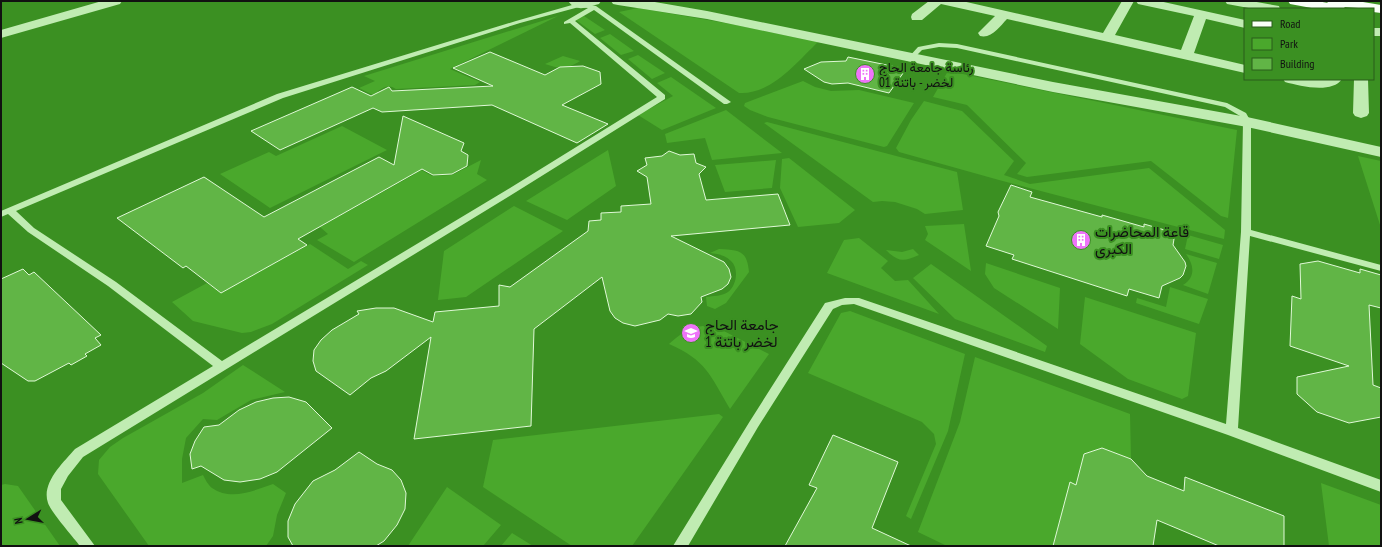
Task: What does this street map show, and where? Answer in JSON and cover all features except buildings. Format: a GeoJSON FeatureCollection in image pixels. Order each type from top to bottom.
{"type":"FeatureCollection","features":[{"type":"Feature","properties":{"kind":"main road"},"geometry":{"type":"LineString","coordinates":[[1295,1],[1334,8]]}},
{"type":"Feature","properties":{"kind":"main road"},"geometry":{"type":"LineString","coordinates":[[1333,1],[1381,9]]}},
{"type":"Feature","properties":{"kind":"street"},"geometry":{"type":"LineString","coordinates":[[1,34],[116,1]]}},
{"type":"Feature","properties":{"kind":"street"},"geometry":{"type":"LineString","coordinates":[[618,1],[707,15],[1053,87],[1247,122],[1381,152]]}},
{"type":"Feature","properties":{"kind":"street"},"geometry":{"type":"LineString","coordinates":[[917,17],[937,1]]}},
{"type":"Feature","properties":{"kind":"street"},"geometry":{"type":"LineString","coordinates":[[944,1],[1244,69]]}},
{"type":"Feature","properties":{"kind":"street"},"geometry":{"type":"LineString","coordinates":[[1107,38],[1128,1]]}},
{"type":"Feature","properties":{"kind":"street"},"geometry":{"type":"LineString","coordinates":[[1142,1],[1244,24]]}},
{"type":"Feature","properties":{"kind":"street"},"geometry":{"type":"LineString","coordinates":[[1231,1],[1269,8]]}},
{"type":"Feature","properties":{"kind":"street"},"geometry":{"type":"LineString","coordinates":[[577,3],[594,4]]}},
{"type":"Feature","properties":{"kind":"street"},"geometry":{"type":"LineString","coordinates":[[985,33],[1005,14]]}},
{"type":"Feature","properties":{"kind":"street"},"geometry":{"type":"LineString","coordinates":[[1186,56],[1201,14]]}},
{"type":"Feature","properties":{"kind":"street"},"geometry":{"type":"LineString","coordinates":[[1296,80],[1329,83],[1334,80]]}},
{"type":"Feature","properties":{"kind":"street"},"geometry":{"type":"LineString","coordinates":[[1361,80],[1361,113]]}},
{"type":"Feature","properties":{"kind":"lane"},"geometry":{"type":"LineString","coordinates":[[5,212],[280,96],[577,3]]}},
{"type":"Feature","properties":{"kind":"lane"},"geometry":{"type":"LineString","coordinates":[[88,546],[54,502],[54,488],[63,472],[79,453],[545,171],[662,98],[567,22],[594,4],[727,102]]}},
{"type":"Feature","properties":{"kind":"lane"},"geometry":{"type":"LineString","coordinates":[[1232,431],[1246,232],[1247,122]]}},
{"type":"Feature","properties":{"kind":"lane"},"geometry":{"type":"LineString","coordinates":[[5,212],[112,284],[222,367]]}},
{"type":"Feature","properties":{"kind":"lane"},"geometry":{"type":"LineString","coordinates":[[1246,232],[1381,268]]}},
{"type":"Feature","properties":{"kind":"lane"},"geometry":{"type":"LineString","coordinates":[[680,546],[750,431],[830,306],[837,302],[855,301],[1232,431],[1381,486]]}},
{"type":"Feature","properties":{"kind":"green space"},"geometry":{"type":"Polygon","coordinates":[[[638,8],[731,24],[818,42],[792,68],[772,83],[762,89],[739,93],[619,12],[638,8]]]}},
{"type":"Feature","properties":{"kind":"green space"},"geometry":{"type":"Polygon","coordinates":[[[558,16],[450,69],[480,82],[475,85],[396,89],[387,87],[378,91],[377,97],[359,88],[375,81],[364,76],[558,16]]]}},
{"type":"Feature","properties":{"kind":"green space"},"geometry":{"type":"Polygon","coordinates":[[[584,16],[605,30],[595,34],[576,20],[584,16]]]}},
{"type":"Feature","properties":{"kind":"green space"},"geometry":{"type":"Polygon","coordinates":[[[610,34],[634,51],[621,55],[600,38],[610,34]]]}},
{"type":"Feature","properties":{"kind":"green space"},"geometry":{"type":"Polygon","coordinates":[[[638,55],[665,73],[652,79],[628,59],[638,55]]]}},
{"type":"Feature","properties":{"kind":"green space"},"geometry":{"type":"Polygon","coordinates":[[[563,56],[580,61],[563,68],[545,64],[563,56]]]}},
{"type":"Feature","properties":{"kind":"green space"},"geometry":{"type":"Polygon","coordinates":[[[948,71],[1237,130],[1228,218],[1221,216],[1151,161],[1027,177],[1017,174],[1026,163],[967,105],[933,97],[948,71]]]}},
{"type":"Feature","properties":{"kind":"green space"},"geometry":{"type":"Polygon","coordinates":[[[671,77],[716,108],[662,130],[638,115],[673,96],[657,83],[671,77]]]}},
{"type":"Feature","properties":{"kind":"green space"},"geometry":{"type":"Polygon","coordinates":[[[803,81],[815,87],[831,91],[859,90],[914,103],[887,146],[884,147],[768,117],[744,106],[745,103],[803,81]]]}},
{"type":"Feature","properties":{"kind":"green space"},"geometry":{"type":"Polygon","coordinates":[[[924,101],[962,111],[1014,161],[1004,175],[1030,184],[1149,168],[1225,230],[1224,239],[899,152],[896,148],[911,120],[924,101]]]}},
{"type":"Feature","properties":{"kind":"green space"},"geometry":{"type":"Polygon","coordinates":[[[726,110],[782,153],[712,160],[705,138],[667,143],[665,134],[726,110]]]}},
{"type":"Feature","properties":{"kind":"green space"},"geometry":{"type":"Polygon","coordinates":[[[767,122],[957,172],[963,210],[925,214],[917,209],[895,202],[873,202],[764,123],[767,122]]]}},
{"type":"Feature","properties":{"kind":"green space"},"geometry":{"type":"Polygon","coordinates":[[[342,126],[387,150],[270,208],[220,174],[269,152],[276,156],[342,126]]]}},
{"type":"Feature","properties":{"kind":"green space"},"geometry":{"type":"Polygon","coordinates":[[[608,150],[616,186],[567,220],[526,201],[608,150]]]}},
{"type":"Feature","properties":{"kind":"green space"},"geometry":{"type":"Polygon","coordinates":[[[1358,156],[1381,161],[1381,228],[1358,156]]]}},
{"type":"Feature","properties":{"kind":"green space"},"geometry":{"type":"Polygon","coordinates":[[[789,158],[855,210],[839,223],[798,227],[780,188],[782,159],[789,158]]]}},
{"type":"Feature","properties":{"kind":"green space"},"geometry":{"type":"Polygon","coordinates":[[[481,160],[477,174],[487,180],[354,262],[317,240],[328,234],[320,227],[415,174],[405,169],[412,165],[432,176],[452,175],[481,160]]]}},
{"type":"Feature","properties":{"kind":"green space"},"geometry":{"type":"Polygon","coordinates":[[[776,160],[772,188],[725,192],[715,165],[776,160]]]}},
{"type":"Feature","properties":{"kind":"green space"},"geometry":{"type":"Polygon","coordinates":[[[514,206],[563,231],[466,297],[438,300],[444,251],[514,206]]]}},
{"type":"Feature","properties":{"kind":"green space"},"geometry":{"type":"Polygon","coordinates":[[[964,224],[971,271],[925,240],[928,234],[925,226],[964,224]]]}},
{"type":"Feature","properties":{"kind":"green space"},"geometry":{"type":"Polygon","coordinates":[[[1188,235],[1223,245],[1219,259],[1185,249],[1188,235]]]}},
{"type":"Feature","properties":{"kind":"green space"},"geometry":{"type":"Polygon","coordinates":[[[859,238],[888,261],[881,268],[895,281],[908,280],[939,314],[827,273],[844,240],[859,238]]]}},
{"type":"Feature","properties":{"kind":"green space"},"geometry":{"type":"Polygon","coordinates":[[[310,244],[348,269],[361,261],[368,265],[272,324],[251,332],[242,333],[193,321],[172,302],[207,283],[221,293],[310,244]]]}},
{"type":"Feature","properties":{"kind":"green space"},"geometry":{"type":"Polygon","coordinates":[[[719,249],[737,251],[744,255],[749,272],[726,303],[715,309],[707,306],[706,297],[721,295],[728,292],[735,281],[736,276],[734,264],[729,259],[719,254],[710,253],[719,249]]]}},
{"type":"Feature","properties":{"kind":"green space"},"geometry":{"type":"Polygon","coordinates":[[[913,249],[919,255],[905,260],[897,259],[886,250],[902,252],[913,249]]]}},
{"type":"Feature","properties":{"kind":"green space"},"geometry":{"type":"Polygon","coordinates":[[[1186,254],[1217,263],[1208,294],[1183,285],[1192,275],[1191,262],[1186,254]]]}},
{"type":"Feature","properties":{"kind":"green space"},"geometry":{"type":"Polygon","coordinates":[[[986,263],[1060,288],[1058,329],[994,288],[985,274],[986,263]]]}},
{"type":"Feature","properties":{"kind":"green space"},"geometry":{"type":"Polygon","coordinates":[[[931,264],[1047,346],[1045,352],[955,319],[913,278],[931,264]]]}},
{"type":"Feature","properties":{"kind":"green space"},"geometry":{"type":"Polygon","coordinates":[[[1170,287],[1208,299],[1199,324],[1136,303],[1137,298],[1166,307],[1170,287]]]}},
{"type":"Feature","properties":{"kind":"green space"},"geometry":{"type":"Polygon","coordinates":[[[1085,297],[1196,333],[1188,396],[1182,399],[1128,379],[1080,344],[1085,297]]]}},
{"type":"Feature","properties":{"kind":"green space"},"geometry":{"type":"Polygon","coordinates":[[[850,311],[965,354],[948,431],[911,519],[906,516],[936,444],[934,434],[922,422],[808,373],[841,313],[850,311]]]}},
{"type":"Feature","properties":{"kind":"green space"},"geometry":{"type":"Polygon","coordinates":[[[712,325],[769,354],[730,409],[706,370],[691,356],[669,344],[679,335],[688,330],[712,325]]]}},
{"type":"Feature","properties":{"kind":"green space"},"geometry":{"type":"Polygon","coordinates":[[[975,357],[1130,414],[1131,459],[1102,448],[1084,454],[1079,472],[1095,493],[1070,483],[1053,546],[947,546],[918,532],[960,422],[975,357]]]}},
{"type":"Feature","properties":{"kind":"green space"},"geometry":{"type":"Polygon","coordinates":[[[243,365],[285,392],[251,400],[217,420],[203,419],[186,438],[182,459],[182,483],[203,475],[212,488],[227,494],[242,494],[273,484],[286,493],[277,515],[273,536],[266,546],[149,546],[98,474],[99,460],[110,447],[123,438],[203,393],[243,365]]]}},
{"type":"Feature","properties":{"kind":"green space"},"geometry":{"type":"Polygon","coordinates":[[[719,414],[723,417],[632,546],[572,546],[483,487],[493,440],[719,414]]]}},
{"type":"Feature","properties":{"kind":"green space"},"geometry":{"type":"Polygon","coordinates":[[[1321,483],[1381,505],[1381,546],[1329,546],[1321,483]]]}},
{"type":"Feature","properties":{"kind":"green space"},"geometry":{"type":"Polygon","coordinates":[[[5,484],[18,486],[60,546],[1,546],[1,485],[5,484]]]}},
{"type":"Feature","properties":{"kind":"green space"},"geometry":{"type":"Polygon","coordinates":[[[447,487],[501,525],[483,546],[408,546],[447,487]]]}},
{"type":"Feature","properties":{"kind":"green space"},"geometry":{"type":"Polygon","coordinates":[[[512,533],[533,546],[501,546],[512,533]]]}},
{"type":"Feature","properties":{"kind":"place","name":"رئاسة جامعة الحاج لخضر - باتنة 01"},"geometry":{"type":"Point","coordinates":[865,74]}},
{"type":"Feature","properties":{"kind":"place","name":"قاعة المحاضرات الكبرى"},"geometry":{"type":"Point","coordinates":[1081,240]}},
{"type":"Feature","properties":{"kind":"place","name":"جامعة الحاج لخضر باتنة 1"},"geometry":{"type":"Point","coordinates":[691,333]}}]}
